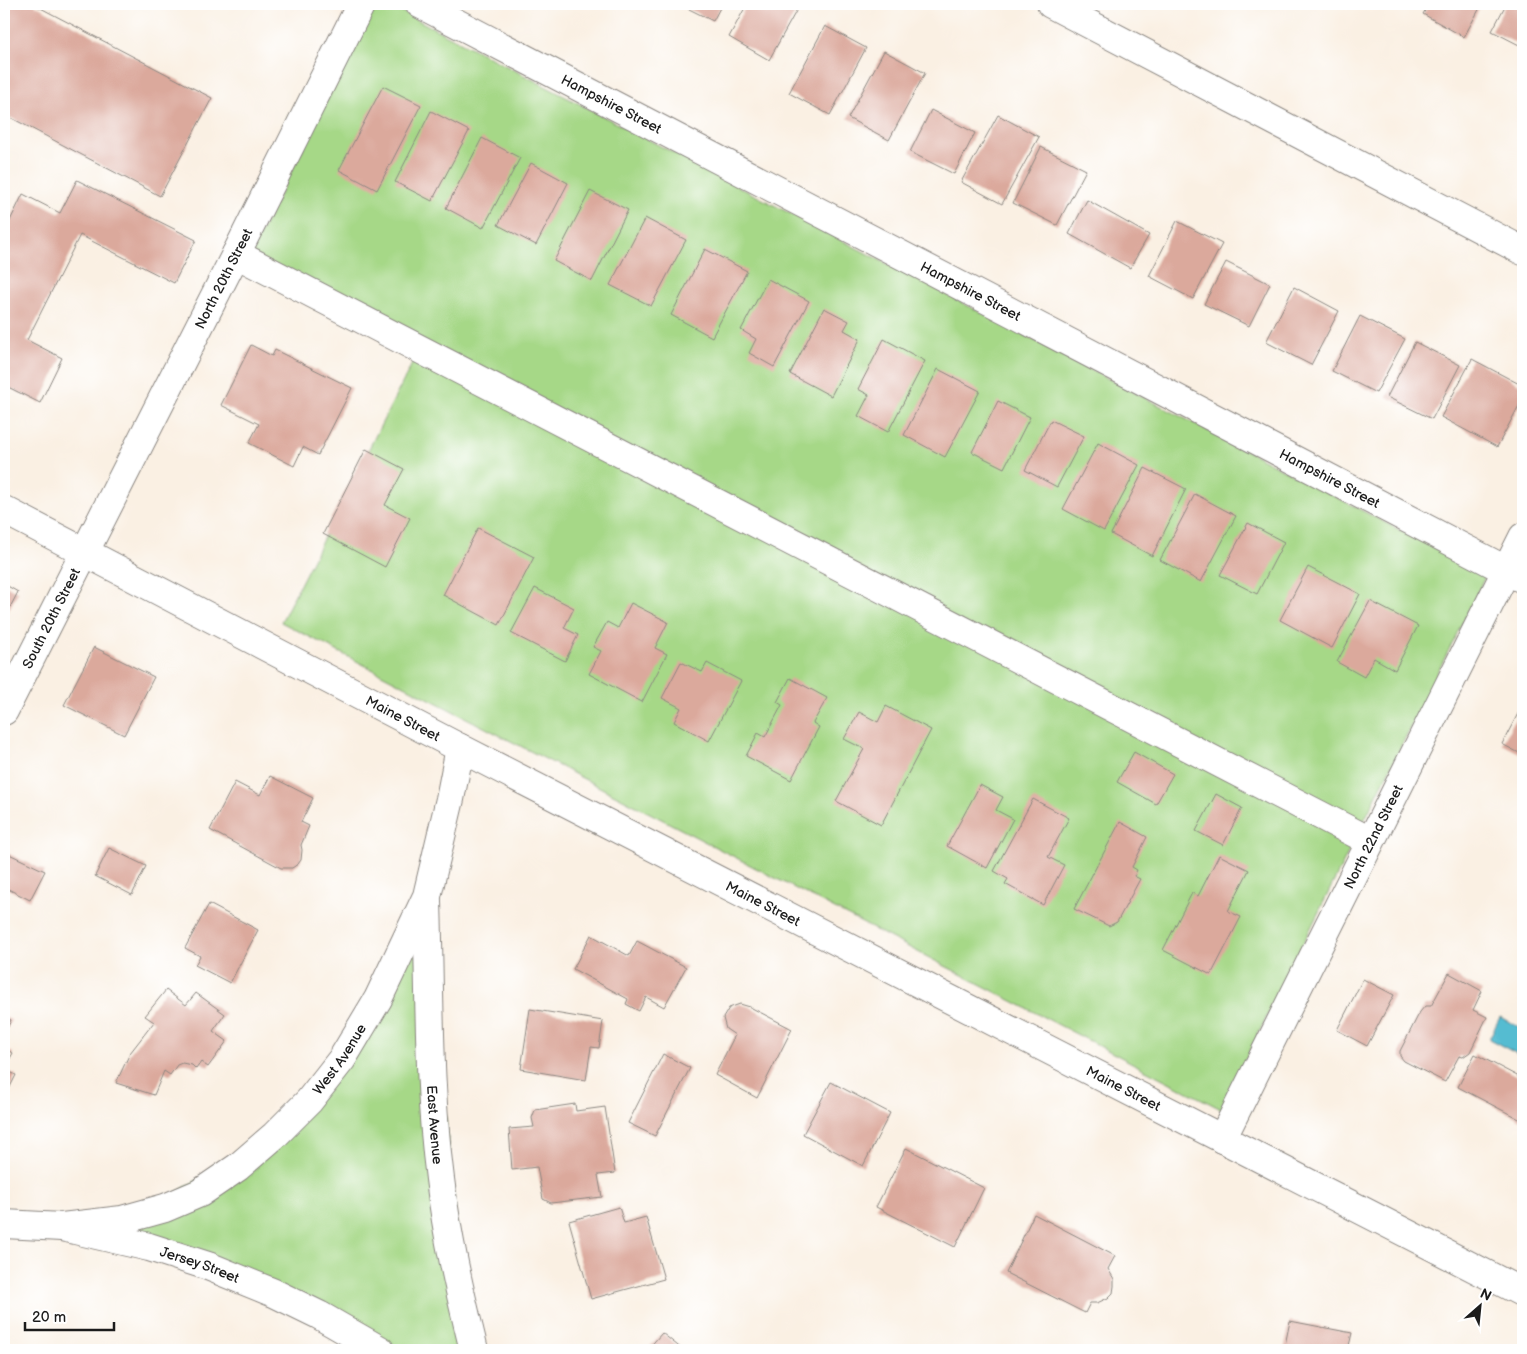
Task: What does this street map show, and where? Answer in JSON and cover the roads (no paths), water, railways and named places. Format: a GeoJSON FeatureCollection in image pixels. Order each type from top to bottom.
{"type":"FeatureCollection","features":[{"type":"Feature","properties":{"kind":"street","name":"North 20th Street"},"geometry":{"type":"LineString","coordinates":[[85,552],[361,4]]}},
{"type":"Feature","properties":{"kind":"street","name":"Hampshire Street"},"geometry":{"type":"LineString","coordinates":[[420,4],[1515,575]]}},
{"type":"Feature","properties":{"kind":"street"},"geometry":{"type":"LineString","coordinates":[[1052,4],[1523,251]]}},
{"type":"Feature","properties":{"kind":"street"},"geometry":{"type":"LineString","coordinates":[[236,254],[1370,841]]}},
{"type":"Feature","properties":{"kind":"street","name":"Maine Street"},"geometry":{"type":"LineString","coordinates":[[4,510],[460,748],[1523,1293]]}},
{"type":"Feature","properties":{"kind":"street","name":"North 22nd Street"},"geometry":{"type":"LineString","coordinates":[[1222,1139],[1370,841],[1515,575],[1523,537]]}},
{"type":"Feature","properties":{"kind":"street","name":"South 20th Street"},"geometry":{"type":"LineString","coordinates":[[4,712],[85,552]]}},
{"type":"Feature","properties":{"kind":"street","name":"West Avenue"},"geometry":{"type":"LineString","coordinates":[[62,1227],[122,1220],[165,1208],[200,1193],[238,1167],[275,1135],[309,1101],[342,1059],[378,999],[427,896],[460,748]]}},
{"type":"Feature","properties":{"kind":"street","name":"East Avenue"},"geometry":{"type":"LineString","coordinates":[[427,896],[433,1108],[440,1178],[455,1271],[474,1350]]}},
{"type":"Feature","properties":{"kind":"street","name":"Jersey Street"},"geometry":{"type":"LineString","coordinates":[[4,1224],[62,1227],[149,1247],[208,1266],[304,1307],[380,1350]]}},
{"type":"Feature","properties":{"kind":"water"},"geometry":{"type":"Polygon","coordinates":[[[1500,1017],[1523,1029],[1523,1057],[1489,1039],[1500,1017]]]}}]}
